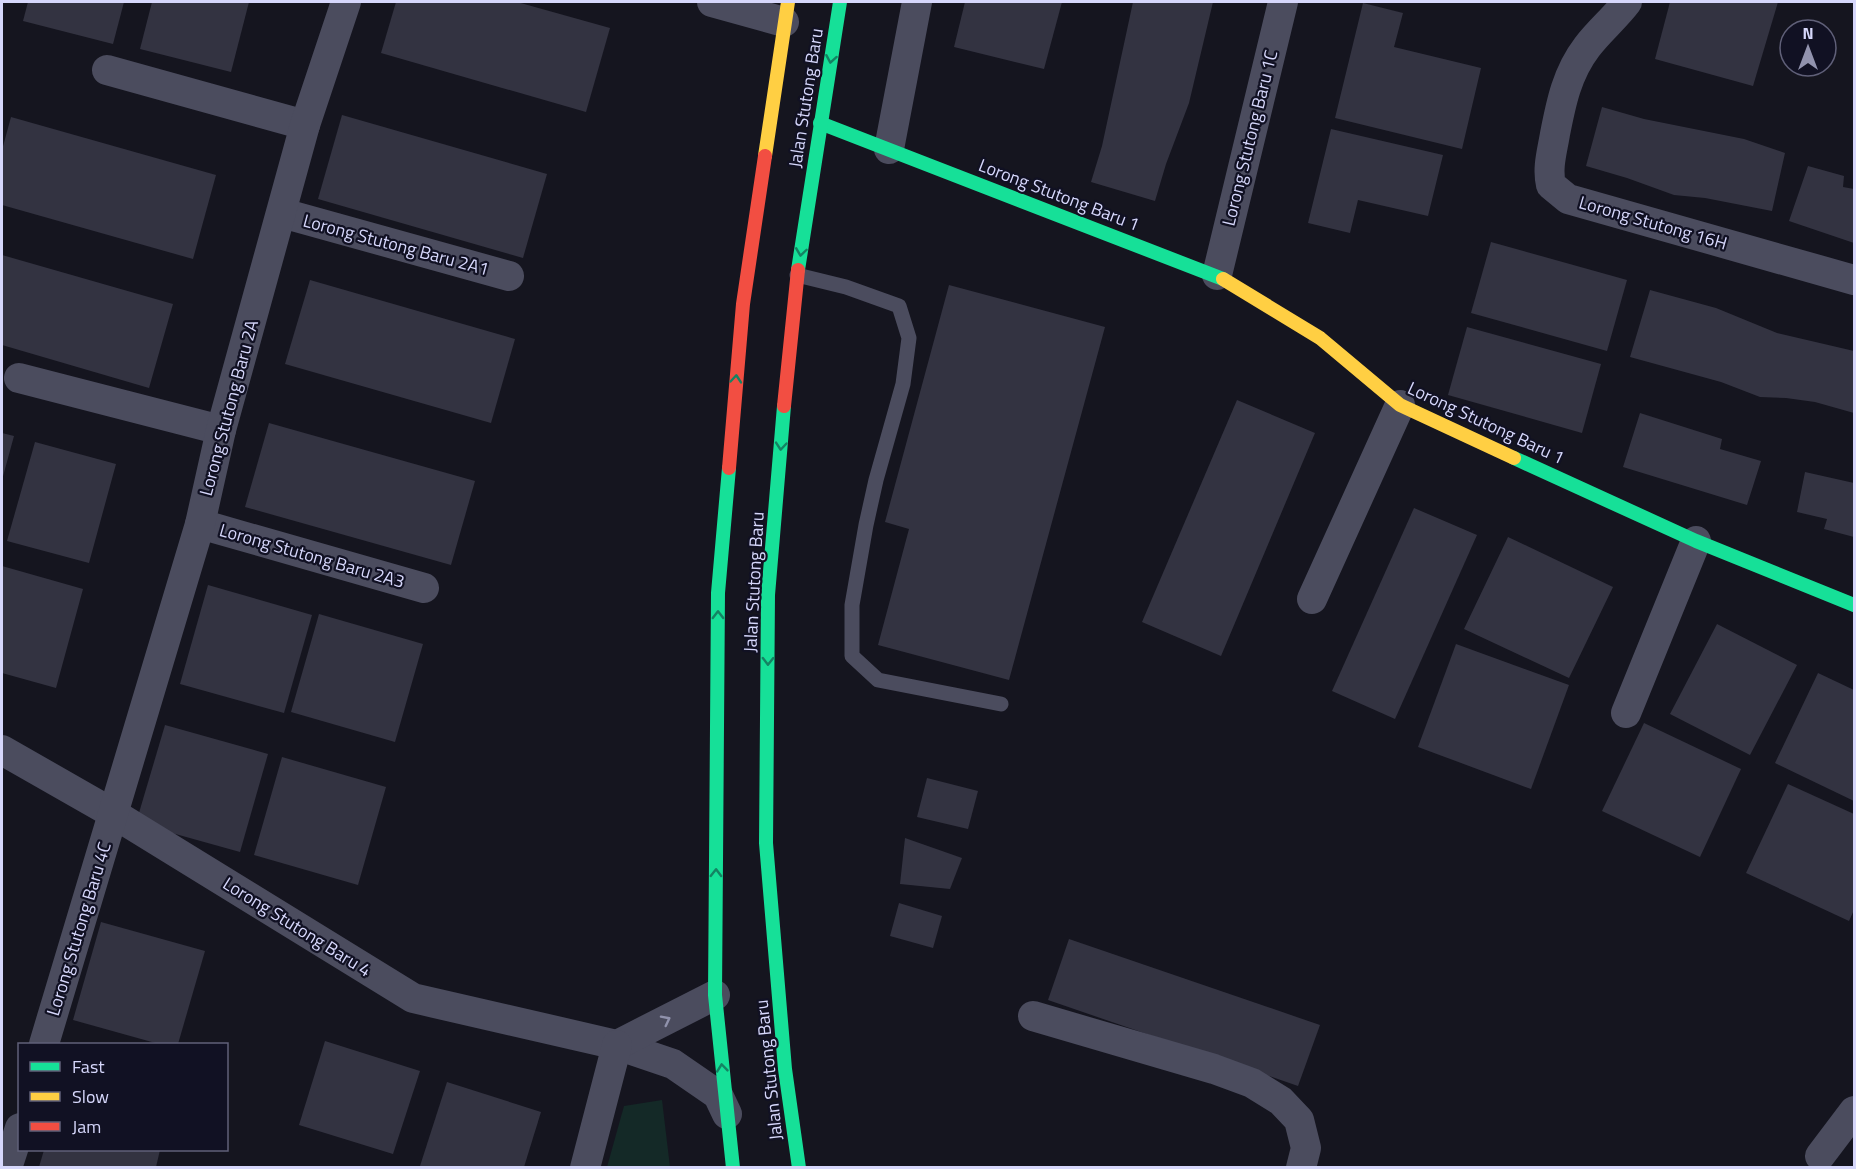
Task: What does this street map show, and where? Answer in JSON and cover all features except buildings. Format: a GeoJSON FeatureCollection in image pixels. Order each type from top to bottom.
{"type":"FeatureCollection","features":[{"type":"Feature","properties":{"kind":"main road","name":"Jalan Stutong Baru"},"geometry":{"type":"LineString","coordinates":[[799,1167],[785,1069],[766,843],[768,595],[797,275],[840,2]]}},
{"type":"Feature","properties":{"kind":"main road","name":"Jalan Stutong Baru"},"geometry":{"type":"LineString","coordinates":[[733,1167],[715,995],[718,593],[743,304],[786,12]]}},
{"type":"Feature","properties":{"kind":"main road","name":"Lorong Stutong Baru 1"},"geometry":{"type":"LineString","coordinates":[[820,123],[1217,275],[1320,338],[1400,405],[1696,541],[1854,605]]}},
{"type":"Feature","properties":{"kind":"street","name":"Lorong Stutong Baru 2A"},"geometry":{"type":"LineString","coordinates":[[114,814],[200,524],[221,430],[305,125],[346,2]]}},
{"type":"Feature","properties":{"kind":"street"},"geometry":{"type":"LineString","coordinates":[[712,2],[786,12]]}},
{"type":"Feature","properties":{"kind":"street"},"geometry":{"type":"LineString","coordinates":[[889,149],[917,2]]}},
{"type":"Feature","properties":{"kind":"street","name":"Lorong Stutong Baru 1C"},"geometry":{"type":"LineString","coordinates":[[1217,275],[1283,2]]}},
{"type":"Feature","properties":{"kind":"street","name":"Lorong Stutong 16H"},"geometry":{"type":"LineString","coordinates":[[1628,2],[1587,47],[1572,70],[1563,92],[1549,166],[1551,185],[1568,199],[1854,280]]}},
{"type":"Feature","properties":{"kind":"street"},"geometry":{"type":"LineString","coordinates":[[107,70],[305,125]]}},
{"type":"Feature","properties":{"kind":"street","name":"Lorong Stutong Baru 2A1"},"geometry":{"type":"LineString","coordinates":[[282,213],[509,276]]}},
{"type":"Feature","properties":{"kind":"street"},"geometry":{"type":"LineString","coordinates":[[19,378],[221,430]]}},
{"type":"Feature","properties":{"kind":"street"},"geometry":{"type":"LineString","coordinates":[[1312,599],[1400,405]]}},
{"type":"Feature","properties":{"kind":"street","name":"Lorong Stutong Baru 2A3"},"geometry":{"type":"LineString","coordinates":[[200,524],[424,588]]}},
{"type":"Feature","properties":{"kind":"street"},"geometry":{"type":"LineString","coordinates":[[1626,713],[1696,541]]}},
{"type":"Feature","properties":{"kind":"street","name":"Lorong Stutong Baru 4"},"geometry":{"type":"LineString","coordinates":[[2,750],[114,814],[413,998],[617,1045],[673,1064],[718,1095],[727,1114]]}},
{"type":"Feature","properties":{"kind":"street","name":"Lorong Stutong Baru 4C"},"geometry":{"type":"LineString","coordinates":[[45,1043],[114,814]]}},
{"type":"Feature","properties":{"kind":"street"},"geometry":{"type":"LineString","coordinates":[[585,1167],[617,1045],[715,995]]}},
{"type":"Feature","properties":{"kind":"street"},"geometry":{"type":"LineString","coordinates":[[1034,1016],[1214,1069],[1252,1083],[1281,1101],[1299,1120],[1306,1148],[1301,1167]]}},
{"type":"Feature","properties":{"kind":"street"},"geometry":{"type":"LineString","coordinates":[[1820,1156],[1854,1111]]}},
{"type":"Feature","properties":{"kind":"street"},"geometry":{"type":"LineString","coordinates":[[8,1167],[18,1134]]}},
{"type":"Feature","properties":{"kind":"lane"},"geometry":{"type":"LineString","coordinates":[[797,275],[846,287],[899,306],[909,338],[903,384],[876,480],[852,604],[852,656],[878,680],[1001,704]]}},
{"type":"Feature","properties":{"kind":"green space"},"geometry":{"type":"Polygon","coordinates":[[[662,1100],[670,1167],[607,1167],[624,1106],[662,1100]]]}},
{"type":"Feature","properties":{"kind":"traffic: fast"},"geometry":{"type":"LineString","coordinates":[[798,270],[840,2]]}},
{"type":"Feature","properties":{"kind":"traffic: fast"},"geometry":{"type":"LineString","coordinates":[[820,123],[1223,279]]}},
{"type":"Feature","properties":{"kind":"traffic: fast"},"geometry":{"type":"LineString","coordinates":[[784,406],[768,595],[766,843],[785,1069],[799,1168]]}},
{"type":"Feature","properties":{"kind":"traffic: fast"},"geometry":{"type":"LineString","coordinates":[[1514,458],[1696,541],[1854,605]]}},
{"type":"Feature","properties":{"kind":"traffic: fast"},"geometry":{"type":"LineString","coordinates":[[729,468],[718,593],[715,995],[733,1168]]}},
{"type":"Feature","properties":{"kind":"traffic: slow"},"geometry":{"type":"LineString","coordinates":[[765,156],[788,2]]}},
{"type":"Feature","properties":{"kind":"traffic: slow"},"geometry":{"type":"LineString","coordinates":[[1223,279],[1320,338],[1400,405],[1514,458]]}},
{"type":"Feature","properties":{"kind":"traffic: jam"},"geometry":{"type":"LineString","coordinates":[[729,468],[743,304],[765,156]]}},
{"type":"Feature","properties":{"kind":"traffic: jam"},"geometry":{"type":"LineString","coordinates":[[784,406],[798,270]]}}]}
